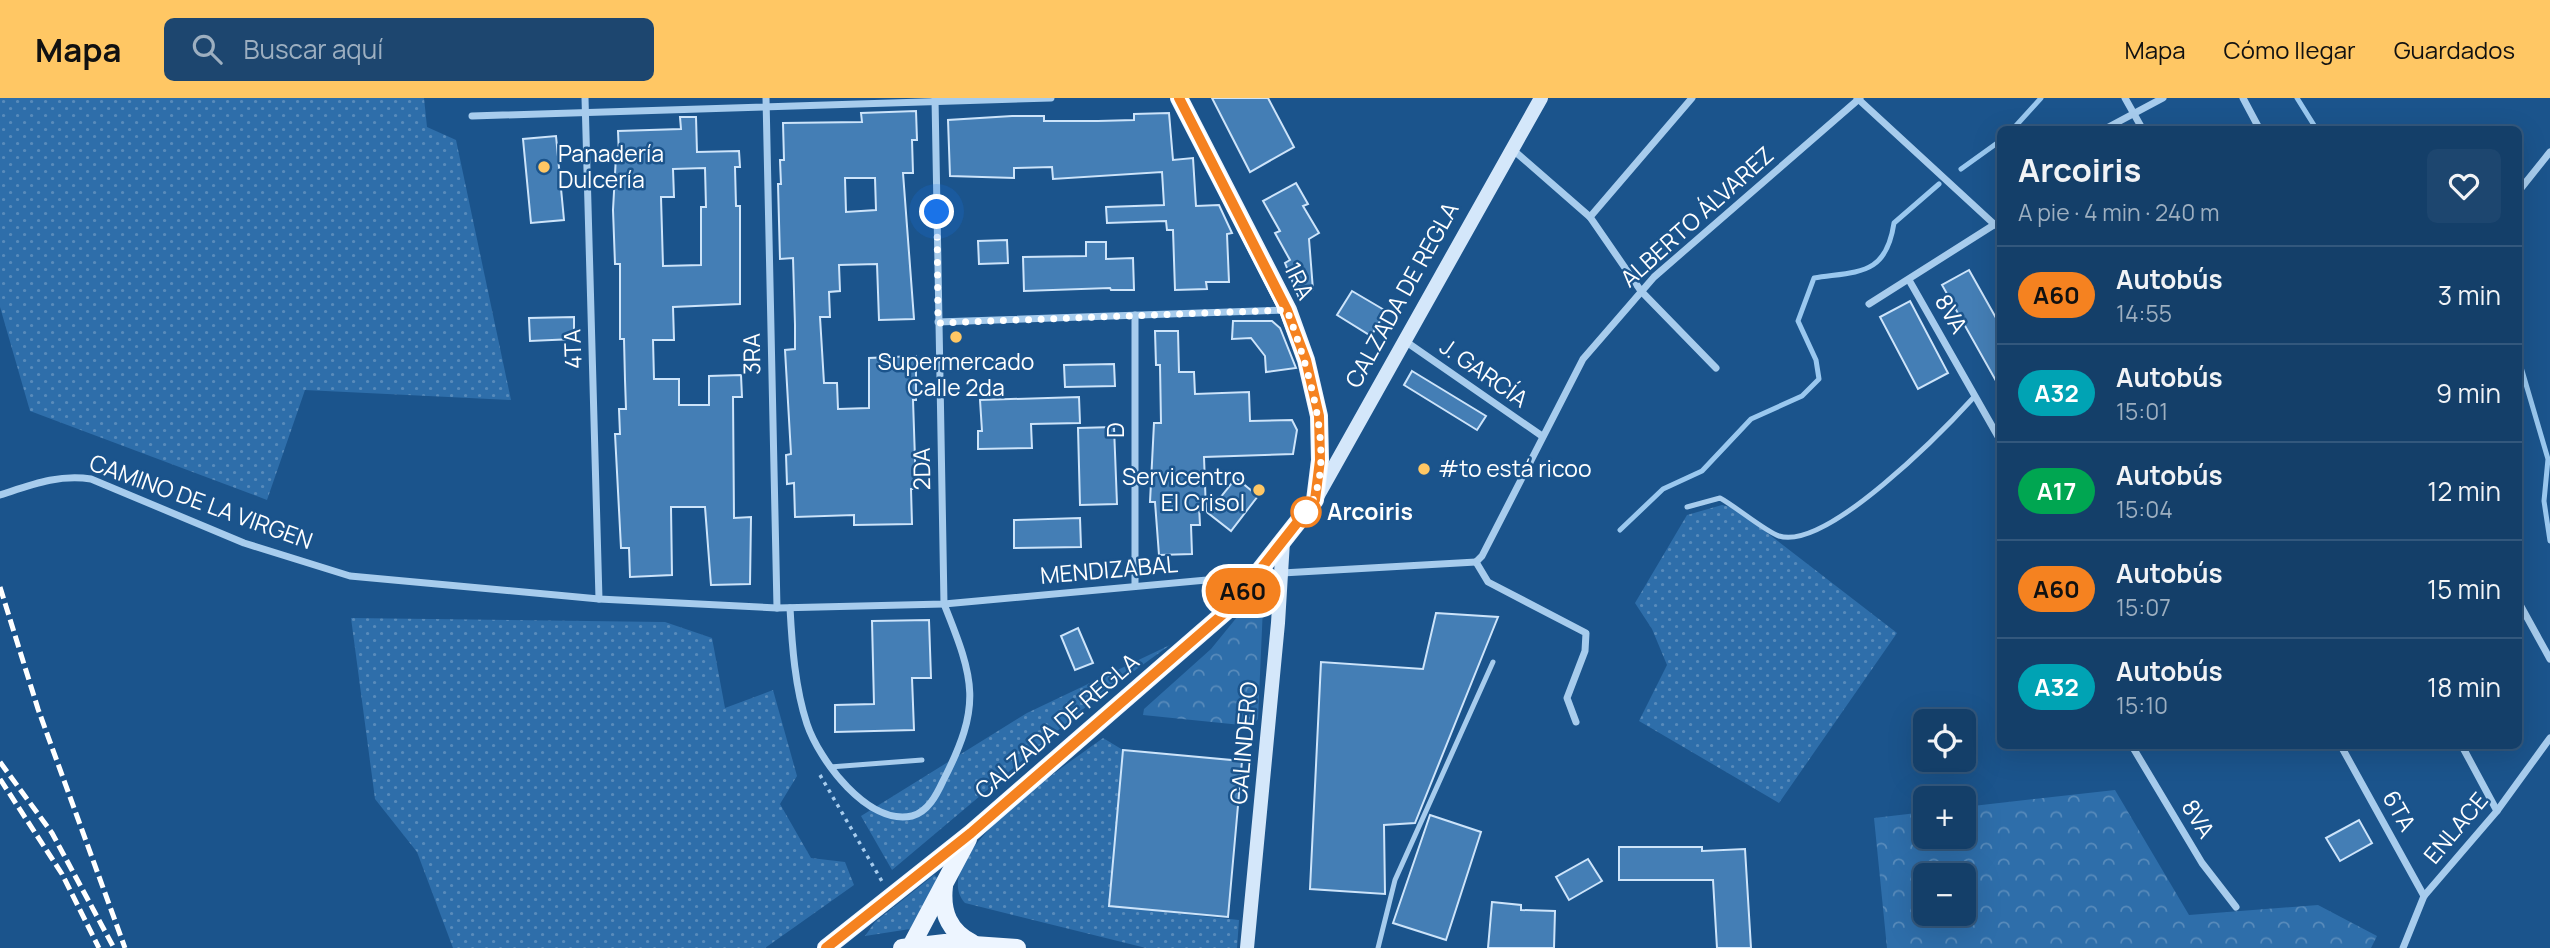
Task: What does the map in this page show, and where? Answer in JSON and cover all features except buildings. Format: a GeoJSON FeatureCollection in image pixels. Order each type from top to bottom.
{"type":"FeatureCollection","features":[{"type":"Feature","properties":{"kind":"main road","name":"1RA"},"geometry":{"type":"LineString","coordinates":[[1179,98],[1287,310],[1306,360],[1319,416],[1320,460],[1315,500]]}},
{"type":"Feature","properties":{"kind":"main road","name":"CALZADA DE REGLA"},"geometry":{"type":"LineString","coordinates":[[826,948],[971,833],[1230,608],[1315,500],[1541,98]]}},
{"type":"Feature","properties":{"kind":"main road","name":"CALINDERO"},"geometry":{"type":"LineString","coordinates":[[1247,948],[1283,541]]}},
{"type":"Feature","properties":{"kind":"main road"},"geometry":{"type":"LineString","coordinates":[[906,947],[971,833]]}},
{"type":"Feature","properties":{"kind":"main road"},"geometry":{"type":"LineString","coordinates":[[944,883],[943,906],[947,919],[960,937],[972,943]]}},
{"type":"Feature","properties":{"kind":"main road"},"geometry":{"type":"LineString","coordinates":[[906,947],[972,943],[1017,948]]}},
{"type":"Feature","properties":{"kind":"street","name":"4TA"},"geometry":{"type":"LineString","coordinates":[[585,98],[599,599]]}},
{"type":"Feature","properties":{"kind":"street"},"geometry":{"type":"LineString","coordinates":[[472,116],[766,102],[1051,98]]}},
{"type":"Feature","properties":{"kind":"street"},"geometry":{"type":"LineString","coordinates":[[1590,216],[1692,98]]}},
{"type":"Feature","properties":{"kind":"street"},"geometry":{"type":"LineString","coordinates":[[2125,98],[2141,126]]}},
{"type":"Feature","properties":{"kind":"street"},"geometry":{"type":"LineString","coordinates":[[2111,126],[2163,98]]}},
{"type":"Feature","properties":{"kind":"street"},"geometry":{"type":"LineString","coordinates":[[2243,98],[2258,126]]}},
{"type":"Feature","properties":{"kind":"street"},"geometry":{"type":"LineString","coordinates":[[1858,99],[1997,222]]}},
{"type":"Feature","properties":{"kind":"street","name":"ALBERTO ÁLVAREZ"},"geometry":{"type":"LineString","coordinates":[[1476,562],[1482,556],[1583,359],[1641,291],[1858,99]]}},
{"type":"Feature","properties":{"kind":"street","name":"2DA"},"geometry":{"type":"LineString","coordinates":[[830,767],[856,796],[873,809],[900,816],[912,816],[922,812],[934,797],[968,727],[972,692],[965,656],[944,604],[935,100]]}},
{"type":"Feature","properties":{"kind":"street","name":"3RA"},"geometry":{"type":"LineString","coordinates":[[766,102],[777,608]]}},
{"type":"Feature","properties":{"kind":"street"},"geometry":{"type":"LineString","coordinates":[[1512,149],[1590,216],[1641,291],[1716,368]]}},
{"type":"Feature","properties":{"kind":"street"},"geometry":{"type":"LineString","coordinates":[[2522,187],[2550,152]]}},
{"type":"Feature","properties":{"kind":"street"},"geometry":{"type":"LineString","coordinates":[[1869,304],[1997,224]]}},
{"type":"Feature","properties":{"kind":"street","name":"8VA"},"geometry":{"type":"LineString","coordinates":[[1909,279],[1997,435]]}},
{"type":"Feature","properties":{"kind":"street"},"geometry":{"type":"LineString","coordinates":[[938,323],[1287,310]]}},
{"type":"Feature","properties":{"kind":"street","name":"D"},"geometry":{"type":"LineString","coordinates":[[1135,315],[1135,586]]}},
{"type":"Feature","properties":{"kind":"street","name":"J. GARCÍA"},"geometry":{"type":"LineString","coordinates":[[1404,341],[1542,436]]}},
{"type":"Feature","properties":{"kind":"street","name":"CAMINO DE LA VIRGEN"},"geometry":{"type":"LineString","coordinates":[[0,495],[54,478],[72,476],[91,479],[244,543],[350,576],[599,599]]}},
{"type":"Feature","properties":{"kind":"street"},"geometry":{"type":"LineString","coordinates":[[1476,562],[1488,582],[1586,633],[1585,650],[1567,698],[1576,722]]}},
{"type":"Feature","properties":{"kind":"street","name":"MENDIZABAL"},"geometry":{"type":"LineString","coordinates":[[599,599],[777,608],[944,604],[1282,573],[1476,562]]}},
{"type":"Feature","properties":{"kind":"street"},"geometry":{"type":"LineString","coordinates":[[790,608],[798,690],[807,726],[830,767]]}},
{"type":"Feature","properties":{"kind":"street"},"geometry":{"type":"LineString","coordinates":[[2522,608],[2550,659]]}},
{"type":"Feature","properties":{"kind":"street","name":"ENLACE"},"geometry":{"type":"LineString","coordinates":[[2403,948],[2424,896],[2497,811],[2550,738]]}},
{"type":"Feature","properties":{"kind":"street","name":"8VA"},"geometry":{"type":"LineString","coordinates":[[2134,749],[2202,863],[2236,907]]}},
{"type":"Feature","properties":{"kind":"street","name":"6TA"},"geometry":{"type":"LineString","coordinates":[[2343,749],[2424,896]]}},
{"type":"Feature","properties":{"kind":"street"},"geometry":{"type":"LineString","coordinates":[[2464,749],[2497,811]]}},
{"type":"Feature","properties":{"kind":"lane"},"geometry":{"type":"LineString","coordinates":[[1687,507],[1720,498],[1779,536],[1805,536],[1837,521],[1938,437],[1975,396]]}},
{"type":"Feature","properties":{"kind":"lane"},"geometry":{"type":"LineString","coordinates":[[1378,948],[1395,880],[1493,662]]}},
{"type":"Feature","properties":{"kind":"lane"},"geometry":{"type":"LineString","coordinates":[[830,767],[922,760]]}},
{"type":"Feature","properties":{"kind":"green space"},"geometry":{"type":"Polygon","coordinates":[[[0,98],[424,98],[427,127],[456,140],[511,400],[305,390],[267,500],[30,411],[0,307],[0,98]]]}},
{"type":"Feature","properties":{"kind":"green space"},"geometry":{"type":"Polygon","coordinates":[[[1722,505],[1735,508],[1897,633],[1779,803],[1639,721],[1667,665],[1652,629],[1635,603],[1687,515],[1722,505]]]}},
{"type":"Feature","properties":{"kind":"green space"},"geometry":{"type":"Polygon","coordinates":[[[1264,584],[1258,719],[1251,726],[1143,715],[1144,709],[1211,649],[1264,584]]]}},
{"type":"Feature","properties":{"kind":"green space"},"geometry":{"type":"Polygon","coordinates":[[[351,618],[665,622],[712,638],[725,708],[773,690],[797,776],[780,804],[811,858],[845,862],[854,885],[765,948],[453,948],[417,852],[375,799],[351,618]]]}},
{"type":"Feature","properties":{"kind":"green space"},"geometry":{"type":"Polygon","coordinates":[[[1170,645],[1094,700],[892,870],[861,816],[1027,713],[1170,645]]]}},
{"type":"Feature","properties":{"kind":"green space"},"geometry":{"type":"Polygon","coordinates":[[[1103,738],[1123,750],[1109,906],[1239,920],[1237,948],[1146,948],[965,903],[958,884],[965,861],[982,837],[1034,789],[1103,738]]]}},
{"type":"Feature","properties":{"kind":"green space"},"geometry":{"type":"Polygon","coordinates":[[[2115,790],[2189,915],[2318,905],[2377,936],[2371,948],[1887,948],[1874,818],[1913,813],[1913,849],[1976,849],[1976,806],[2115,790]]]}},
{"type":"Feature","properties":{"kind":"green space"},"geometry":{"type":"Polygon","coordinates":[[[934,875],[938,878],[910,929],[865,936],[875,922],[934,875]]]}},
{"type":"Feature","properties":{"kind":"waterway"},"geometry":{"type":"LineString","coordinates":[[2016,126],[2041,98]]}},
{"type":"Feature","properties":{"kind":"waterway"},"geometry":{"type":"LineString","coordinates":[[2297,98],[2314,126]]}},
{"type":"Feature","properties":{"kind":"waterway"},"geometry":{"type":"LineString","coordinates":[[1961,169],[1997,143]]}},
{"type":"Feature","properties":{"kind":"waterway"},"geometry":{"type":"LineString","coordinates":[[1620,530],[1663,489],[1702,471],[1751,419],[1802,396],[1819,379],[1816,360],[1798,321],[1814,278],[1857,271],[1877,262],[1890,240],[1894,223],[1939,184]]}},
{"type":"Feature","properties":{"kind":"waterway"},"geometry":{"type":"LineString","coordinates":[[2522,371],[2548,459],[2544,501],[2550,541]]}},
{"type":"Feature","properties":{"kind":"railway"},"geometry":{"type":"LineString","coordinates":[[0,587],[38,709],[125,948]]}},
{"type":"Feature","properties":{"kind":"railway"},"geometry":{"type":"LineString","coordinates":[[0,762],[52,833],[114,948]]}},
{"type":"Feature","properties":{"kind":"railway"},"geometry":{"type":"LineString","coordinates":[[0,779],[62,874],[99,948]]}},
{"type":"Feature","properties":{"kind":"bus line","name":"A60"},"geometry":{"type":"LineString","coordinates":[[826,948],[971,833],[1230,608],[1315,500],[1320,460],[1319,416],[1306,360],[1287,310],[1179,98]]}},
{"type":"Feature","properties":{"kind":"place","name":"Panadería Dulcería"},"geometry":{"type":"Point","coordinates":[544,167]}},
{"type":"Feature","properties":{"kind":"place","name":"Supermercado Calle 2da"},"geometry":{"type":"Point","coordinates":[956,337]}},
{"type":"Feature","properties":{"kind":"place","name":"#to está ricoo"},"geometry":{"type":"Point","coordinates":[1424,469]}},
{"type":"Feature","properties":{"kind":"place","name":"Servicentro El Crisol"},"geometry":{"type":"Point","coordinates":[1259,490]}},
{"type":"Feature","properties":{"kind":"place","name":"Arcoiris"},"geometry":{"type":"Point","coordinates":[1306,512]}},
{"type":"Feature","properties":{"kind":"route"},"geometry":{"type":"LineString","coordinates":[[937,212],[938,323],[1287,310],[1306,360],[1319,416],[1320,460],[1315,500],[1306,512]]}}]}
